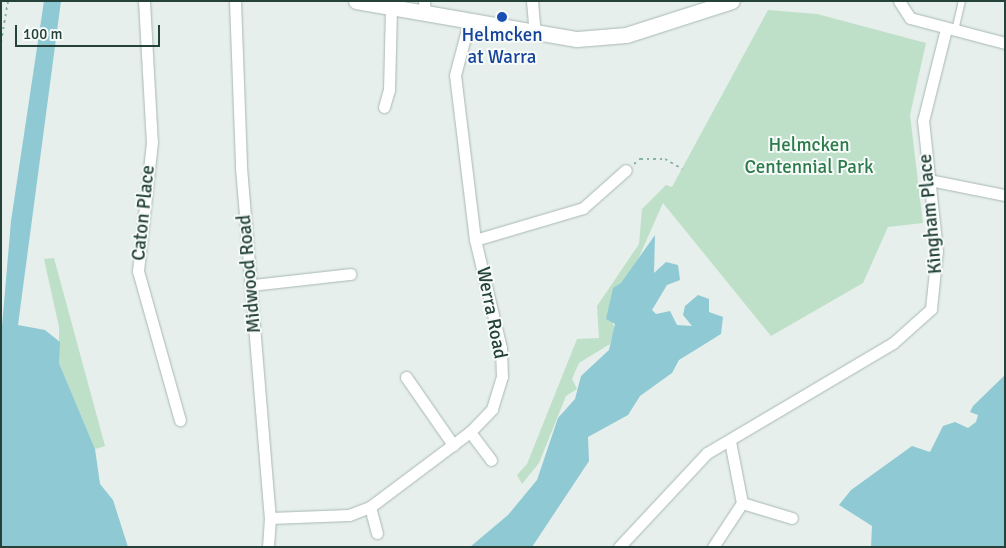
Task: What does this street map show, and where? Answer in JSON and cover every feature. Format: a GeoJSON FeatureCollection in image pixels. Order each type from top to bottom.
{"type":"FeatureCollection","features":[{"type":"Feature","properties":{"kind":"main road"},"geometry":{"type":"LineString","coordinates":[[356,1],[391,8],[425,8],[469,22],[577,39],[626,36],[732,1]]}},
{"type":"Feature","properties":{"kind":"street","name":"Caton Place"},"geometry":{"type":"LineString","coordinates":[[144,1],[152,142],[138,270],[180,420]]}},
{"type":"Feature","properties":{"kind":"street","name":"Midwood Road"},"geometry":{"type":"LineString","coordinates":[[235,1],[252,285],[270,518],[268,547]]}},
{"type":"Feature","properties":{"kind":"street"},"geometry":{"type":"LineString","coordinates":[[532,1],[535,33]]}},
{"type":"Feature","properties":{"kind":"street"},"geometry":{"type":"LineString","coordinates":[[899,1],[910,18],[950,30],[1005,42]]}},
{"type":"Feature","properties":{"kind":"street"},"geometry":{"type":"LineString","coordinates":[[904,1],[910,18]]}},
{"type":"Feature","properties":{"kind":"street"},"geometry":{"type":"LineString","coordinates":[[384,107],[389,90],[391,8]]}},
{"type":"Feature","properties":{"kind":"street","name":"Werra Road"},"geometry":{"type":"LineString","coordinates":[[270,518],[349,515],[370,507],[470,432],[492,409],[502,377],[501,348],[475,240],[455,75],[469,22]]}},
{"type":"Feature","properties":{"kind":"street","name":"Kingham Place"},"geometry":{"type":"LineString","coordinates":[[618,547],[687,471],[730,441],[893,343],[931,310],[937,250],[923,121],[950,30]]}},
{"type":"Feature","properties":{"kind":"street"},"geometry":{"type":"LineString","coordinates":[[475,240],[582,208],[626,170]]}},
{"type":"Feature","properties":{"kind":"street"},"geometry":{"type":"LineString","coordinates":[[929,180],[1005,195]]}},
{"type":"Feature","properties":{"kind":"street"},"geometry":{"type":"LineString","coordinates":[[252,285],[350,274]]}},
{"type":"Feature","properties":{"kind":"street"},"geometry":{"type":"LineString","coordinates":[[406,377],[453,445]]}},
{"type":"Feature","properties":{"kind":"street"},"geometry":{"type":"LineString","coordinates":[[470,432],[491,460]]}},
{"type":"Feature","properties":{"kind":"street"},"geometry":{"type":"LineString","coordinates":[[713,547],[742,503],[730,441]]}},
{"type":"Feature","properties":{"kind":"street"},"geometry":{"type":"LineString","coordinates":[[742,503],[792,518]]}},
{"type":"Feature","properties":{"kind":"street"},"geometry":{"type":"LineString","coordinates":[[370,507],[377,533]]}},
{"type":"Feature","properties":{"kind":"lane"},"geometry":{"type":"LineString","coordinates":[[950,30],[962,1]]}},
{"type":"Feature","properties":{"kind":"path"},"geometry":{"type":"LineString","coordinates":[[1,42],[8,1]]}},
{"type":"Feature","properties":{"kind":"path"},"geometry":{"type":"LineString","coordinates":[[626,170],[640,159],[665,159],[682,169]]}},
{"type":"Feature","properties":{"kind":"green space","name":"Helmcken Centennial Park"},"geometry":{"type":"Polygon","coordinates":[[[768,10],[817,14],[926,43],[910,115],[923,223],[888,227],[863,283],[771,336],[663,203],[611,320],[615,328],[610,344],[579,363],[572,379],[577,389],[566,396],[539,463],[522,484],[517,475],[527,464],[577,339],[599,338],[597,306],[639,244],[642,209],[666,185],[672,187],[768,10]]]}},
{"type":"Feature","properties":{"kind":"green space"},"geometry":{"type":"Polygon","coordinates":[[[54,258],[105,446],[95,449],[59,363],[59,327],[44,259],[54,258]]]}},
{"type":"Feature","properties":{"kind":"water"},"geometry":{"type":"Polygon","coordinates":[[[44,1],[61,1],[18,325],[45,330],[60,342],[59,363],[95,449],[100,484],[113,500],[128,547],[1,547],[1,338],[11,221],[44,1]]]}},
{"type":"Feature","properties":{"kind":"water"},"geometry":{"type":"Polygon","coordinates":[[[655,235],[654,273],[666,262],[678,265],[680,280],[667,285],[652,310],[656,314],[670,311],[677,325],[692,326],[683,315],[685,306],[698,295],[709,299],[709,312],[723,317],[721,334],[679,360],[672,373],[640,396],[628,415],[588,437],[589,461],[532,547],[470,547],[508,515],[537,480],[558,418],[575,399],[581,376],[609,350],[615,324],[606,319],[613,288],[621,283],[655,235]]]}},
{"type":"Feature","properties":{"kind":"water"},"geometry":{"type":"Polygon","coordinates":[[[1005,375],[1005,547],[871,547],[872,526],[839,505],[851,490],[912,446],[930,452],[943,426],[955,422],[968,428],[976,422],[978,415],[970,412],[973,406],[1005,375]]]}},
{"type":"Feature","properties":{"kind":"place","name":"Helmcken at Warra"},"geometry":{"type":"Point","coordinates":[502,17]}}]}
